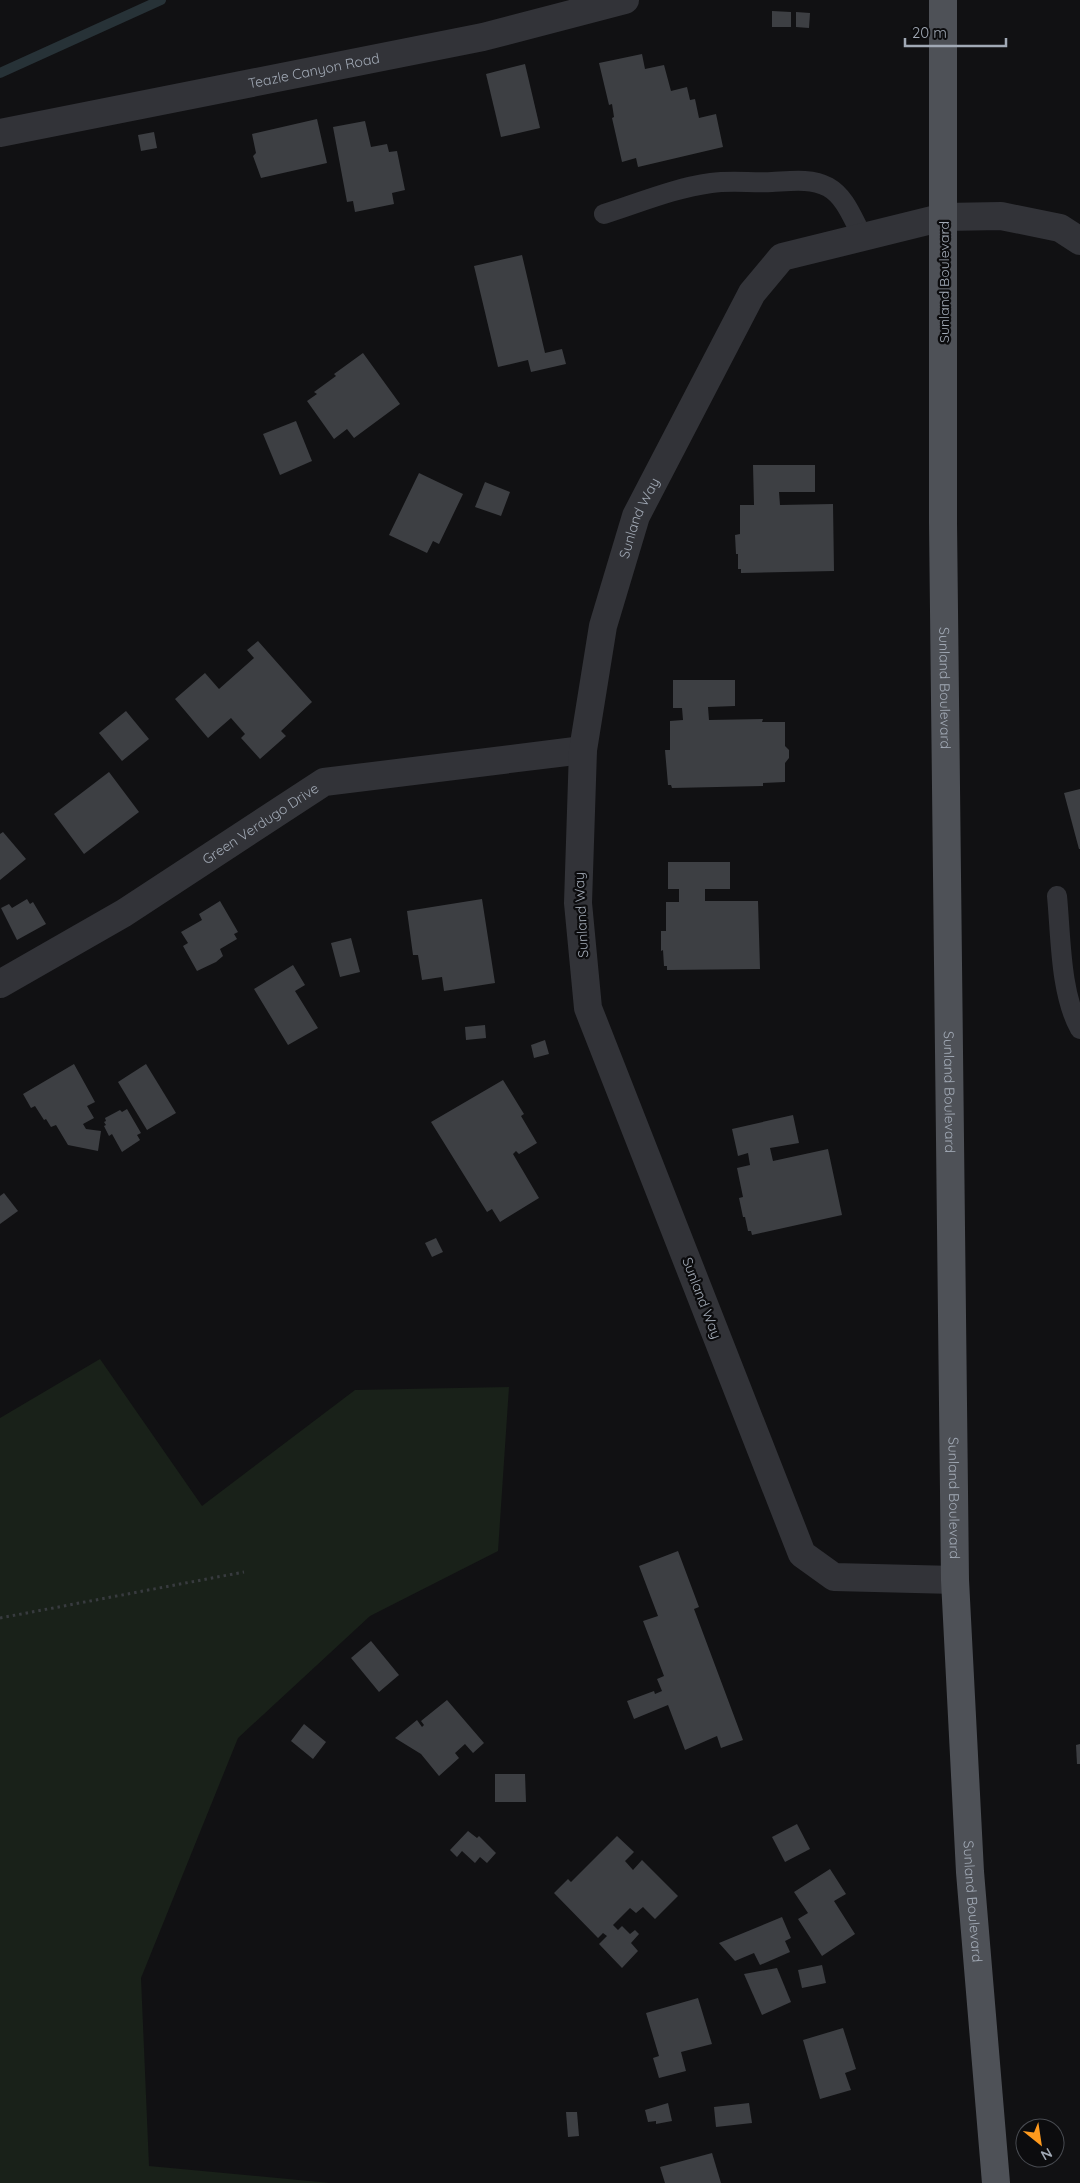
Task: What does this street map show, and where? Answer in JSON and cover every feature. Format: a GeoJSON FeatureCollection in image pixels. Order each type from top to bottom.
{"type":"FeatureCollection","features":[{"type":"Feature","properties":{"kind":"main road","name":"Sunland Boulevard"},"geometry":{"type":"LineString","coordinates":[[943,0],[944,533],[955,1580],[970,1872],[996,2183]]}},
{"type":"Feature","properties":{"kind":"street","name":"Teazle Canyon Road"},"geometry":{"type":"LineString","coordinates":[[0,133],[483,37],[626,0]]}},
{"type":"Feature","properties":{"kind":"street","name":"Sunland Way"},"geometry":{"type":"LineString","coordinates":[[955,1580],[834,1577],[802,1554],[588,1008],[578,903],[583,750],[603,626],[636,516],[752,292],[782,257],[944,217],[1001,216],[1060,228],[1080,240]]}},
{"type":"Feature","properties":{"kind":"street","name":"Green Verdugo Drive"},"geometry":{"type":"LineString","coordinates":[[0,984],[124,913],[324,782],[583,750]]}},
{"type":"Feature","properties":{"kind":"lane"},"geometry":{"type":"LineString","coordinates":[[604,214],[688,187],[711,183],[742,180],[767,182],[808,181],[828,188],[841,198],[862,237]]}},
{"type":"Feature","properties":{"kind":"lane"},"geometry":{"type":"LineString","coordinates":[[1056,896],[1066,980],[1074,1017],[1080,1029]]}},
{"type":"Feature","properties":{"kind":"path"},"geometry":{"type":"LineString","coordinates":[[0,1618],[244,1572]]}},
{"type":"Feature","properties":{"kind":"shaded area"},"geometry":{"type":"Polygon","coordinates":[[[100,1359],[202,1506],[355,1390],[509,1387],[498,1551],[370,1616],[238,1738],[141,1978],[149,2166],[330,2183],[0,2183],[0,1418],[100,1359]]]}},
{"type":"Feature","properties":{"kind":"building"},"geometry":{"type":"Polygon","coordinates":[[[772,11],[791,12],[791,27],[772,27],[772,11]]]}},
{"type":"Feature","properties":{"kind":"building"},"geometry":{"type":"Polygon","coordinates":[[[796,12],[810,13],[809,28],[796,27],[796,12]]]}},
{"type":"Feature","properties":{"kind":"building"},"geometry":{"type":"Polygon","coordinates":[[[642,54],[645,69],[664,65],[671,91],[687,87],[690,100],[695,99],[699,118],[716,114],[723,147],[638,167],[636,158],[622,162],[612,118],[614,117],[612,104],[609,105],[599,63],[642,54]]]}},
{"type":"Feature","properties":{"kind":"building"},"geometry":{"type":"Polygon","coordinates":[[[525,64],[540,128],[501,137],[486,74],[525,64]]]}},
{"type":"Feature","properties":{"kind":"building"},"geometry":{"type":"Polygon","coordinates":[[[317,119],[327,163],[261,178],[253,156],[256,153],[252,134],[317,119]]]}},
{"type":"Feature","properties":{"kind":"building"},"geometry":{"type":"Polygon","coordinates":[[[365,121],[371,147],[387,144],[389,152],[397,151],[405,190],[392,193],[394,204],[355,212],[353,201],[347,202],[333,127],[365,121]]]}},
{"type":"Feature","properties":{"kind":"building"},"geometry":{"type":"Polygon","coordinates":[[[154,132],[157,148],[141,151],[138,135],[154,132]]]}},
{"type":"Feature","properties":{"kind":"building"},"geometry":{"type":"Polygon","coordinates":[[[522,255],[545,353],[562,349],[566,364],[531,372],[528,360],[498,367],[474,266],[522,255]]]}},
{"type":"Feature","properties":{"kind":"building"},"geometry":{"type":"Polygon","coordinates":[[[363,353],[400,404],[354,438],[347,429],[334,439],[307,401],[317,394],[314,392],[336,376],[334,374],[363,353]]]}},
{"type":"Feature","properties":{"kind":"building"},"geometry":{"type":"Polygon","coordinates":[[[296,421],[312,461],[280,475],[263,434],[296,421]]]}},
{"type":"Feature","properties":{"kind":"building"},"geometry":{"type":"Polygon","coordinates":[[[753,465],[815,465],[815,492],[779,492],[780,505],[833,504],[834,571],[741,573],[741,569],[738,569],[735,535],[740,534],[740,505],[754,505],[753,465]]]}},
{"type":"Feature","properties":{"kind":"building"},"geometry":{"type":"Polygon","coordinates":[[[419,473],[463,494],[439,544],[433,541],[427,553],[389,535],[419,473]]]}},
{"type":"Feature","properties":{"kind":"building"},"geometry":{"type":"Polygon","coordinates":[[[485,482],[510,492],[501,516],[475,507],[485,482]]]}},
{"type":"Feature","properties":{"kind":"building"},"geometry":{"type":"Polygon","coordinates":[[[258,641],[312,702],[281,731],[286,736],[260,759],[241,738],[245,734],[231,718],[208,738],[175,699],[205,673],[219,689],[254,658],[247,650],[258,641]]]}},
{"type":"Feature","properties":{"kind":"building"},"geometry":{"type":"Polygon","coordinates":[[[673,680],[735,680],[735,706],[708,707],[709,720],[763,719],[762,722],[785,722],[785,746],[789,750],[789,758],[785,763],[785,782],[763,783],[763,786],[672,788],[671,785],[668,785],[665,750],[670,750],[670,721],[683,720],[682,708],[673,708],[673,680]]]}},
{"type":"Feature","properties":{"kind":"building"},"geometry":{"type":"Polygon","coordinates":[[[126,711],[149,739],[122,761],[99,733],[126,711]]]}},
{"type":"Feature","properties":{"kind":"building"},"geometry":{"type":"Polygon","coordinates":[[[109,772],[139,812],[84,854],[54,814],[109,772]]]}},
{"type":"Feature","properties":{"kind":"building"},"geometry":{"type":"Polygon","coordinates":[[[1080,789],[1080,849],[1079,849],[1064,793],[1080,789]]]}},
{"type":"Feature","properties":{"kind":"building"},"geometry":{"type":"Polygon","coordinates":[[[3,832],[26,859],[0,880],[0,834],[3,832]]]}},
{"type":"Feature","properties":{"kind":"building"},"geometry":{"type":"Polygon","coordinates":[[[668,862],[730,862],[730,889],[705,889],[705,901],[758,901],[760,969],[667,970],[667,966],[664,966],[663,950],[661,951],[661,931],[666,931],[666,902],[679,902],[679,889],[668,889],[668,862]]]}},
{"type":"Feature","properties":{"kind":"building"},"geometry":{"type":"Polygon","coordinates":[[[27,899],[30,904],[33,902],[46,924],[17,940],[1,908],[9,904],[12,908],[27,899]]]}},
{"type":"Feature","properties":{"kind":"building"},"geometry":{"type":"Polygon","coordinates":[[[482,899],[495,983],[444,991],[442,977],[422,980],[418,955],[413,955],[407,911],[482,899]]]}},
{"type":"Feature","properties":{"kind":"building"},"geometry":{"type":"Polygon","coordinates":[[[220,901],[238,932],[234,934],[237,939],[220,949],[223,956],[216,962],[197,971],[183,946],[188,943],[181,932],[202,920],[199,914],[220,901]]]}},
{"type":"Feature","properties":{"kind":"building"},"geometry":{"type":"Polygon","coordinates":[[[351,938],[360,972],[340,977],[331,943],[351,938]]]}},
{"type":"Feature","properties":{"kind":"building"},"geometry":{"type":"Polygon","coordinates":[[[293,965],[305,985],[295,991],[318,1028],[288,1045],[254,989],[293,965]]]}},
{"type":"Feature","properties":{"kind":"building"},"geometry":{"type":"Polygon","coordinates":[[[485,1025],[486,1038],[466,1040],[465,1027],[485,1025]]]}},
{"type":"Feature","properties":{"kind":"building"},"geometry":{"type":"Polygon","coordinates":[[[545,1040],[549,1054],[534,1058],[531,1045],[545,1040]]]}},
{"type":"Feature","properties":{"kind":"building"},"geometry":{"type":"Polygon","coordinates":[[[74,1064],[95,1102],[87,1106],[94,1118],[83,1124],[86,1129],[101,1131],[98,1151],[68,1145],[56,1125],[51,1127],[35,1106],[31,1108],[23,1094],[74,1064]]]}},
{"type":"Feature","properties":{"kind":"building"},"geometry":{"type":"Polygon","coordinates":[[[146,1064],[176,1113],[147,1130],[118,1082],[146,1064]]]}},
{"type":"Feature","properties":{"kind":"building"},"geometry":{"type":"Polygon","coordinates":[[[503,1080],[524,1114],[521,1116],[537,1143],[519,1154],[516,1151],[513,1154],[539,1198],[500,1222],[492,1209],[487,1212],[431,1122],[503,1080]]]}},
{"type":"Feature","properties":{"kind":"building"},"geometry":{"type":"Polygon","coordinates":[[[127,1109],[141,1133],[137,1135],[140,1140],[122,1152],[112,1134],[109,1136],[104,1122],[106,1121],[105,1118],[120,1110],[122,1112],[127,1109]]]}},
{"type":"Feature","properties":{"kind":"building"},"geometry":{"type":"Polygon","coordinates":[[[793,1115],[799,1143],[770,1148],[773,1161],[828,1149],[842,1215],[752,1235],[751,1231],[748,1231],[745,1217],[743,1217],[739,1198],[743,1197],[737,1168],[750,1165],[748,1153],[738,1156],[732,1129],[793,1115]]]}},
{"type":"Feature","properties":{"kind":"building"},"geometry":{"type":"Polygon","coordinates":[[[4,1193],[18,1211],[0,1224],[0,1196],[4,1193]]]}},
{"type":"Feature","properties":{"kind":"building"},"geometry":{"type":"Polygon","coordinates":[[[436,1238],[443,1252],[432,1257],[425,1243],[436,1238]]]}},
{"type":"Feature","properties":{"kind":"building"},"geometry":{"type":"Polygon","coordinates":[[[678,1551],[699,1607],[694,1609],[743,1740],[721,1748],[717,1736],[685,1750],[668,1705],[634,1719],[627,1701],[654,1691],[655,1694],[662,1691],[657,1679],[664,1676],[643,1621],[658,1616],[639,1566],[678,1551]]]}},
{"type":"Feature","properties":{"kind":"building"},"geometry":{"type":"Polygon","coordinates":[[[371,1641],[399,1675],[379,1692],[351,1658],[371,1641]]]}},
{"type":"Feature","properties":{"kind":"building"},"geometry":{"type":"Polygon","coordinates":[[[447,1700],[484,1743],[473,1753],[465,1744],[455,1753],[459,1758],[439,1776],[421,1754],[395,1738],[417,1720],[422,1727],[424,1725],[421,1721],[447,1700]]]}},
{"type":"Feature","properties":{"kind":"building"},"geometry":{"type":"Polygon","coordinates":[[[304,1724],[326,1742],[313,1759],[291,1741],[304,1724]]]}},
{"type":"Feature","properties":{"kind":"building"},"geometry":{"type":"Polygon","coordinates":[[[1080,1744],[1080,1764],[1077,1764],[1076,1745],[1080,1744]]]}},
{"type":"Feature","properties":{"kind":"building"},"geometry":{"type":"Polygon","coordinates":[[[495,1774],[525,1774],[526,1802],[495,1802],[495,1774]]]}},
{"type":"Feature","properties":{"kind":"building"},"geometry":{"type":"Polygon","coordinates":[[[797,1824],[810,1849],[785,1862],[772,1837],[797,1824]]]}},
{"type":"Feature","properties":{"kind":"building"},"geometry":{"type":"Polygon","coordinates":[[[468,1831],[477,1838],[479,1836],[496,1853],[487,1863],[480,1857],[475,1863],[462,1851],[457,1857],[450,1850],[468,1831]]]}},
{"type":"Feature","properties":{"kind":"building"},"geometry":{"type":"Polygon","coordinates":[[[617,1836],[634,1852],[625,1861],[633,1870],[642,1860],[678,1896],[655,1919],[643,1907],[636,1913],[630,1908],[613,1925],[618,1930],[622,1926],[630,1934],[635,1930],[639,1934],[631,1943],[638,1951],[622,1968],[599,1944],[607,1936],[603,1933],[598,1938],[554,1893],[568,1879],[571,1882],[617,1836]]]}},
{"type":"Feature","properties":{"kind":"building"},"geometry":{"type":"Polygon","coordinates":[[[830,1869],[846,1894],[834,1901],[855,1934],[822,1956],[798,1919],[808,1913],[794,1892],[830,1869]]]}},
{"type":"Feature","properties":{"kind":"building"},"geometry":{"type":"Polygon","coordinates":[[[782,1917],[791,1938],[785,1941],[790,1952],[760,1965],[754,1953],[735,1961],[719,1943],[782,1917]]]}},
{"type":"Feature","properties":{"kind":"building"},"geometry":{"type":"Polygon","coordinates":[[[822,1965],[826,1983],[802,1988],[798,1970],[822,1965]]]}},
{"type":"Feature","properties":{"kind":"building"},"geometry":{"type":"Polygon","coordinates":[[[777,1968],[791,2002],[762,2015],[744,1974],[777,1968]]]}},
{"type":"Feature","properties":{"kind":"building"},"geometry":{"type":"Polygon","coordinates":[[[698,1998],[712,2044],[681,2052],[686,2071],[659,2078],[653,2058],[659,2056],[646,2013],[698,1998]]]}},
{"type":"Feature","properties":{"kind":"building"},"geometry":{"type":"Polygon","coordinates":[[[843,2028],[856,2069],[845,2073],[851,2090],[820,2099],[803,2040],[843,2028]]]}},
{"type":"Feature","properties":{"kind":"building"},"geometry":{"type":"Polygon","coordinates":[[[668,2103],[672,2121],[656,2124],[656,2121],[648,2122],[645,2110],[668,2103]]]}},
{"type":"Feature","properties":{"kind":"building"},"geometry":{"type":"Polygon","coordinates":[[[749,2103],[752,2123],[716,2127],[714,2107],[749,2103]]]}},
{"type":"Feature","properties":{"kind":"building"},"geometry":{"type":"Polygon","coordinates":[[[566,2112],[577,2112],[579,2136],[568,2137],[566,2112]]]}},
{"type":"Feature","properties":{"kind":"building"},"geometry":{"type":"Polygon","coordinates":[[[712,2153],[721,2183],[665,2183],[660,2167],[712,2153]]]}},
{"type":"Feature","properties":{"kind":"waterway"},"geometry":{"type":"LineString","coordinates":[[0,73],[161,0]]}}]}
